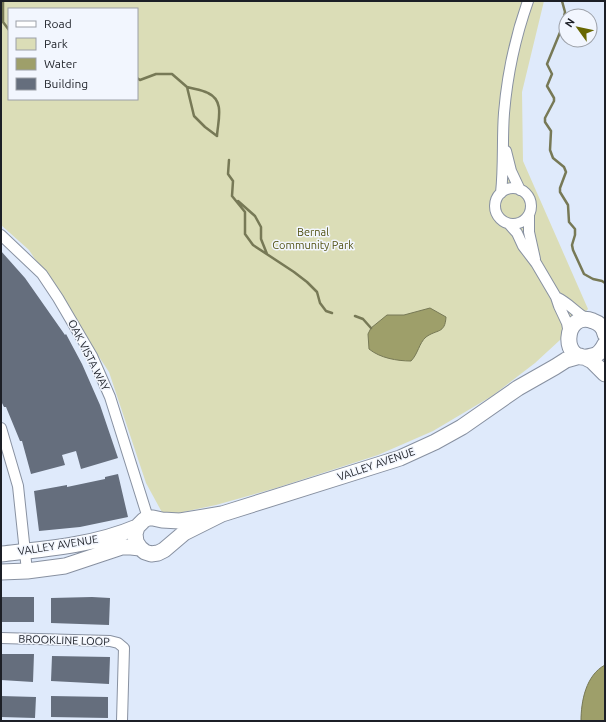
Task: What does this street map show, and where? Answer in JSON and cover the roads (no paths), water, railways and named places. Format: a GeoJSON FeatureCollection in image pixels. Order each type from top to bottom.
{"type":"FeatureCollection","features":[{"type":"Feature","properties":{"kind":"street"},"geometry":{"type":"LineString","coordinates":[[524,1],[504,112],[500,193],[495,202],[495,211],[498,218],[509,224],[519,224],[529,216]]}},
{"type":"Feature","properties":{"kind":"street"},"geometry":{"type":"LineString","coordinates":[[522,18],[528,1]]}},
{"type":"Feature","properties":{"kind":"street"},"geometry":{"type":"LineString","coordinates":[[503,138],[511,171],[520,190]]}},
{"type":"Feature","properties":{"kind":"street"},"geometry":{"type":"LineString","coordinates":[[500,193],[509,188],[513,188],[520,190],[528,196],[531,205],[529,232],[536,263]]}},
{"type":"Feature","properties":{"kind":"street"},"geometry":{"type":"LineString","coordinates":[[509,224],[517,233],[523,246],[536,263],[556,297],[567,323],[571,350],[592,361],[605,374]]}},
{"type":"Feature","properties":{"kind":"street","name":"OAK VISTA WAY"},"geometry":{"type":"LineString","coordinates":[[1,235],[42,274],[92,356],[110,397],[149,522]]}},
{"type":"Feature","properties":{"kind":"street"},"geometry":{"type":"LineString","coordinates":[[556,297],[566,301],[579,314],[595,320],[605,334]]}},
{"type":"Feature","properties":{"kind":"street","name":"VALLEY AVENUE"},"geometry":{"type":"LineString","coordinates":[[518,388],[559,352],[575,323],[581,320],[595,320]]}},
{"type":"Feature","properties":{"kind":"street","name":"VALLEY AVENUE"},"geometry":{"type":"LineString","coordinates":[[1,554],[62,547],[124,533],[149,522],[180,521],[222,514],[400,458],[435,442],[462,427],[518,388],[566,360],[593,356],[600,352],[605,344]]}},
{"type":"Feature","properties":{"kind":"street"},"geometry":{"type":"LineString","coordinates":[[1,428],[18,486],[27,571]]}},
{"type":"Feature","properties":{"kind":"street","name":"VALLEY AVENUE"},"geometry":{"type":"LineString","coordinates":[[1,572],[27,571],[65,566],[126,547],[140,548],[151,554],[158,553],[164,550],[168,545],[184,533],[222,514]]}},
{"type":"Feature","properties":{"kind":"street"},"geometry":{"type":"LineString","coordinates":[[140,548],[136,542],[135,534],[149,522],[168,525],[171,532],[171,539],[168,545]]}},
{"type":"Feature","properties":{"kind":"street","name":"BROOKLINE LOOP"},"geometry":{"type":"LineString","coordinates":[[1,638],[110,640],[118,643],[124,648],[122,721]]}},
{"type":"Feature","properties":{"kind":"water"},"geometry":{"type":"Polygon","coordinates":[[[430,308],[446,317],[444,326],[442,329],[424,339],[411,361],[378,355],[369,349],[368,334],[371,328],[387,315],[404,315],[430,308]]]}},
{"type":"Feature","properties":{"kind":"water"},"geometry":{"type":"Polygon","coordinates":[[[605,665],[605,721],[581,721],[582,705],[589,682],[593,675],[605,665]]]}},
{"type":"Feature","properties":{"kind":"waterway"},"geometry":{"type":"LineString","coordinates":[[3,1],[3,22],[8,29]]}},
{"type":"Feature","properties":{"kind":"waterway"},"geometry":{"type":"LineString","coordinates":[[562,1],[565,12],[561,30],[547,64],[552,74],[547,86],[554,98],[554,101],[545,118],[545,122],[551,131],[550,150],[553,158],[564,167],[566,172],[560,192],[568,205],[569,222],[575,229],[572,245],[573,250],[584,274],[605,283]]}},
{"type":"Feature","properties":{"kind":"waterway"},"geometry":{"type":"LineString","coordinates":[[138,79],[140,80],[156,74],[172,74],[187,87],[194,116],[217,136]]}},
{"type":"Feature","properties":{"kind":"waterway"},"geometry":{"type":"LineString","coordinates":[[187,87],[208,93],[217,101],[219,106],[217,136]]}},
{"type":"Feature","properties":{"kind":"waterway"},"geometry":{"type":"LineString","coordinates":[[229,160],[228,174],[233,181],[232,196],[245,212],[245,234],[253,245],[307,282],[317,292],[320,303],[326,311],[332,313]]}},
{"type":"Feature","properties":{"kind":"waterway"},"geometry":{"type":"LineString","coordinates":[[238,201],[255,216],[261,227],[261,239],[267,254]]}},
{"type":"Feature","properties":{"kind":"waterway"},"geometry":{"type":"LineString","coordinates":[[355,316],[363,319],[371,328]]}},
{"type":"Feature","properties":{"kind":"park label","name":"Bernal Community Park"},"geometry":{"type":"Point","coordinates":[313,238]}}]}
